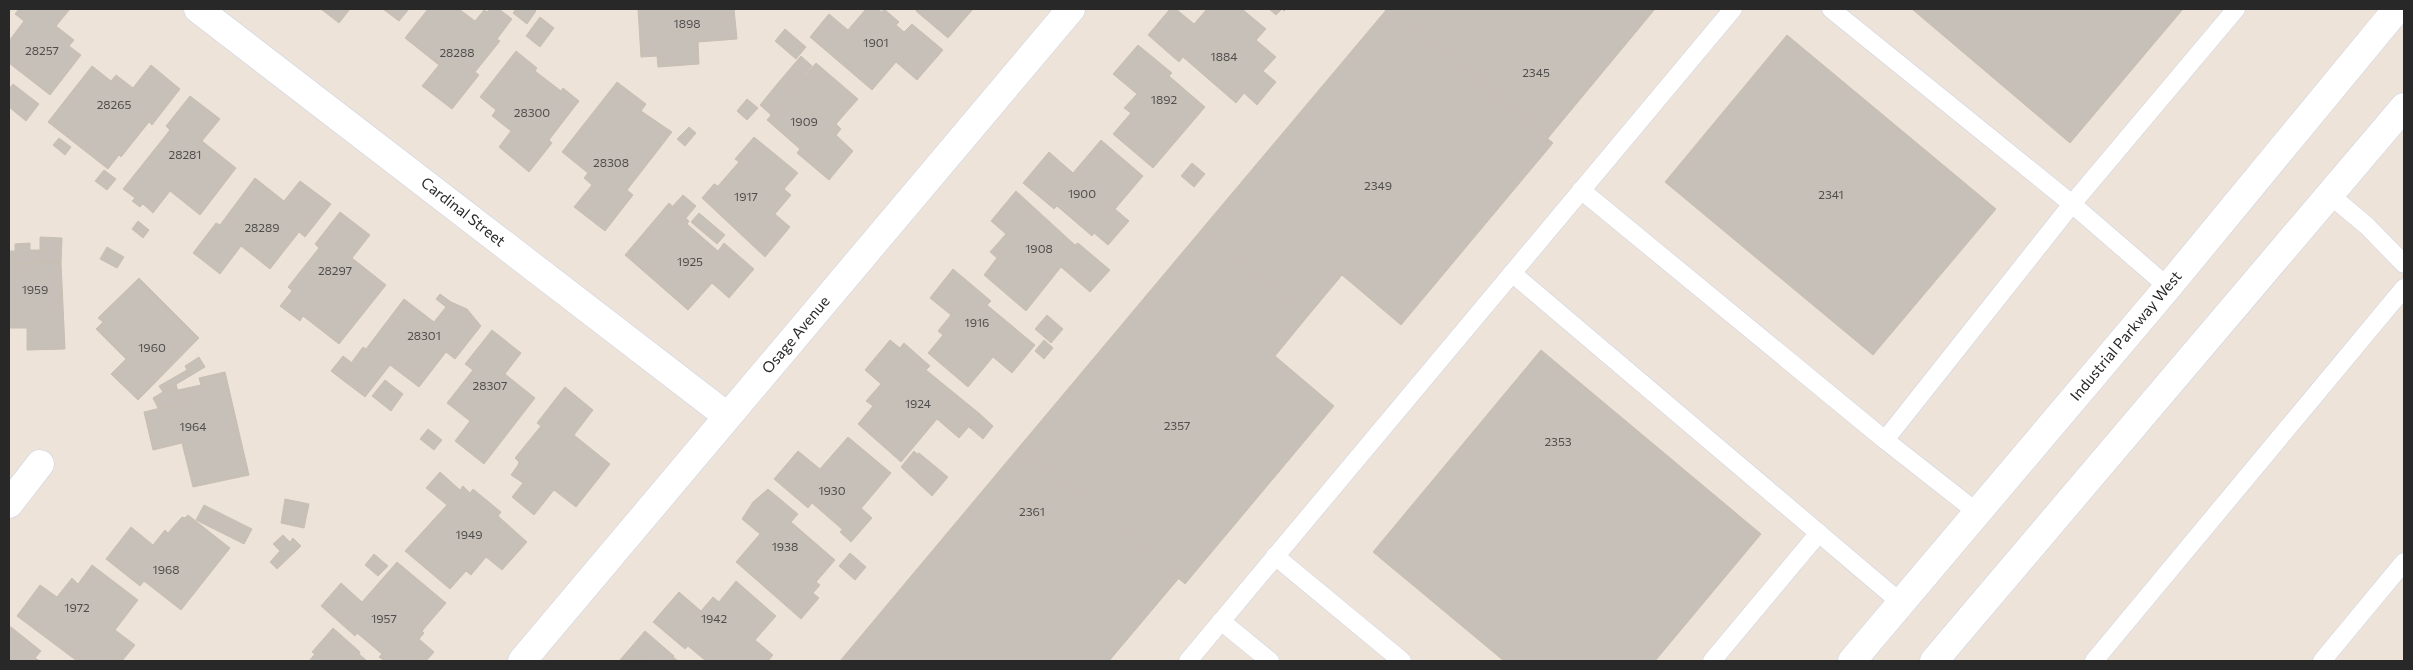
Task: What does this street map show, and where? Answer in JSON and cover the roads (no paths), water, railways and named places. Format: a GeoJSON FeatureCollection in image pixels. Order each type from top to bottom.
{"type":"FeatureCollection","features":[{"type":"Feature","properties":{"kind":"main road","name":"Cardinal Street"},"geometry":{"type":"LineString","coordinates":[[198,9],[727,416]]}},
{"type":"Feature","properties":{"kind":"main road","name":"Osage Avenue"},"geometry":{"type":"LineString","coordinates":[[522,661],[1071,9]]}},
{"type":"Feature","properties":{"kind":"main road","name":"Industrial Parkway West"},"geometry":{"type":"LineString","coordinates":[[1852,661],[2168,287],[2397,9]]}},
{"type":"Feature","properties":{"kind":"main road"},"geometry":{"type":"LineString","coordinates":[[1934,661],[2404,107]]}},
{"type":"Feature","properties":{"kind":"main road"},"geometry":{"type":"LineString","coordinates":[[9,504],[40,464]]}},
{"type":"Feature","properties":{"kind":"lane"},"geometry":{"type":"LineString","coordinates":[[1188,661],[1732,9]]}},
{"type":"Feature","properties":{"kind":"lane"},"geometry":{"type":"LineString","coordinates":[[1831,9],[2072,204],[2168,287]]}},
{"type":"Feature","properties":{"kind":"lane"},"geometry":{"type":"LineString","coordinates":[[1885,440],[2072,204],[2236,9]]}},
{"type":"Feature","properties":{"kind":"lane"},"geometry":{"type":"LineString","coordinates":[[1581,190],[1978,514]]}},
{"type":"Feature","properties":{"kind":"lane"},"geometry":{"type":"LineString","coordinates":[[2330,195],[2367,226],[2404,264]]}},
{"type":"Feature","properties":{"kind":"lane"},"geometry":{"type":"LineString","coordinates":[[1512,273],[1900,602]]}},
{"type":"Feature","properties":{"kind":"lane"},"geometry":{"type":"LineString","coordinates":[[2094,661],[2404,288]]}},
{"type":"Feature","properties":{"kind":"lane"},"geometry":{"type":"LineString","coordinates":[[1712,661],[1819,533]]}},
{"type":"Feature","properties":{"kind":"lane"},"geometry":{"type":"LineString","coordinates":[[1275,556],[1402,661]]}},
{"type":"Feature","properties":{"kind":"lane"},"geometry":{"type":"LineString","coordinates":[[2322,661],[2404,562]]}},
{"type":"Feature","properties":{"kind":"lane"},"geometry":{"type":"LineString","coordinates":[[1222,621],[1270,661]]}}]}
